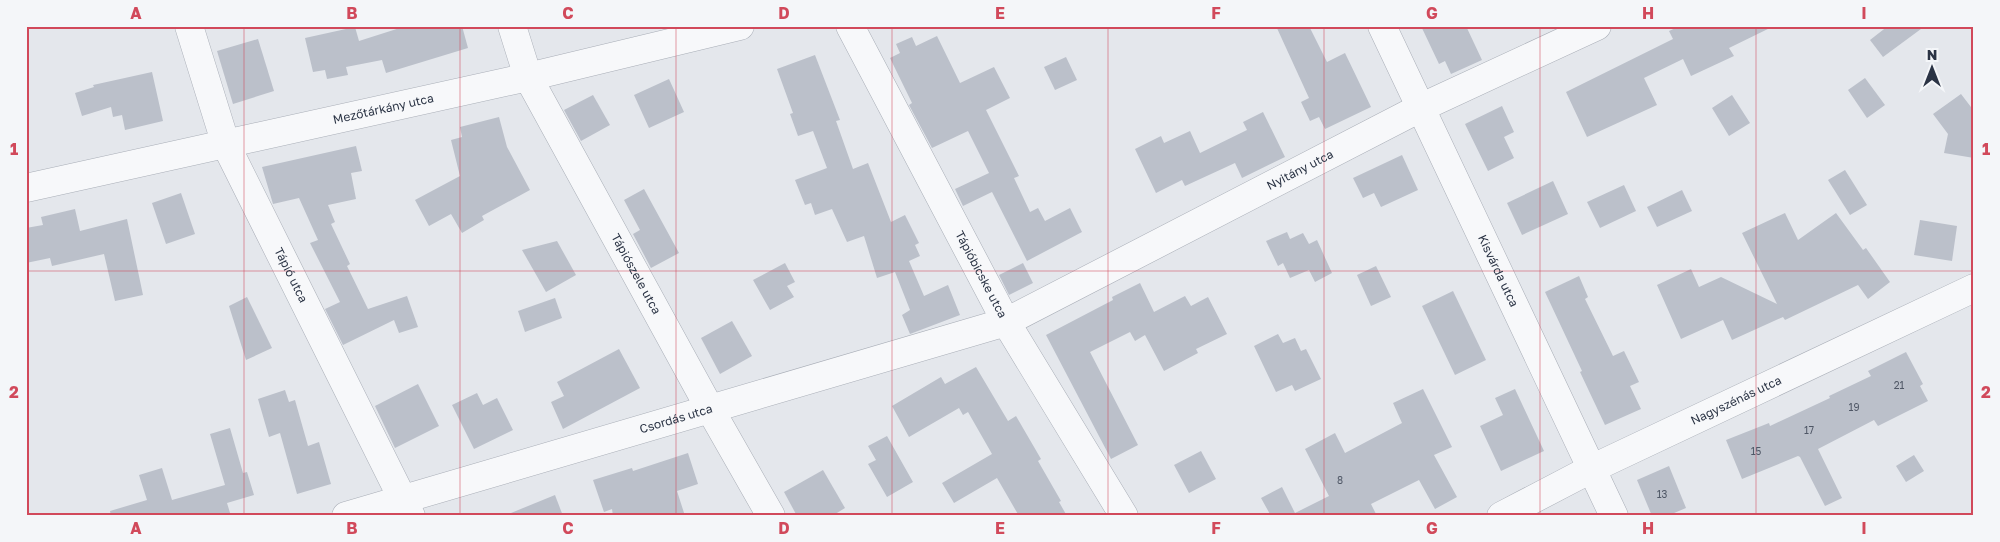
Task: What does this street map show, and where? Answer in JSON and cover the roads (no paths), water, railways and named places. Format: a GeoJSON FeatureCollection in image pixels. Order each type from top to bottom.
{"type":"FeatureCollection","features":[{"type":"Feature","properties":{"kind":"street","name":"Tápió utca"},"geometry":{"type":"LineString","coordinates":[[190,26],[226,145],[406,508]]}},
{"type":"Feature","properties":{"kind":"street","name":"Tápiószele utca"},"geometry":{"type":"LineString","coordinates":[[512,26],[528,77],[710,409],[771,516]]}},
{"type":"Feature","properties":{"kind":"street","name":"Mezőtárkány utca"},"geometry":{"type":"LineString","coordinates":[[26,188],[528,77],[740,26]]}},
{"type":"Feature","properties":{"kind":"street","name":"Tápióbicske utca"},"geometry":{"type":"LineString","coordinates":[[850,26],[1006,322],[1124,516]]}},
{"type":"Feature","properties":{"kind":"street","name":"Kisvárda utca"},"geometry":{"type":"LineString","coordinates":[[1382,26],[1614,516]]}},
{"type":"Feature","properties":{"kind":"street","name":"Nyitány utca"},"geometry":{"type":"LineString","coordinates":[[1006,322],[1420,108],[1597,26]]}},
{"type":"Feature","properties":{"kind":"street","name":"Nagyszénás utca"},"geometry":{"type":"LineString","coordinates":[[1501,516],[1591,469],[1974,288]]}},
{"type":"Feature","properties":{"kind":"street","name":"Csordás utca"},"geometry":{"type":"LineString","coordinates":[[346,516],[406,508],[710,409],[1006,322]]}}]}
